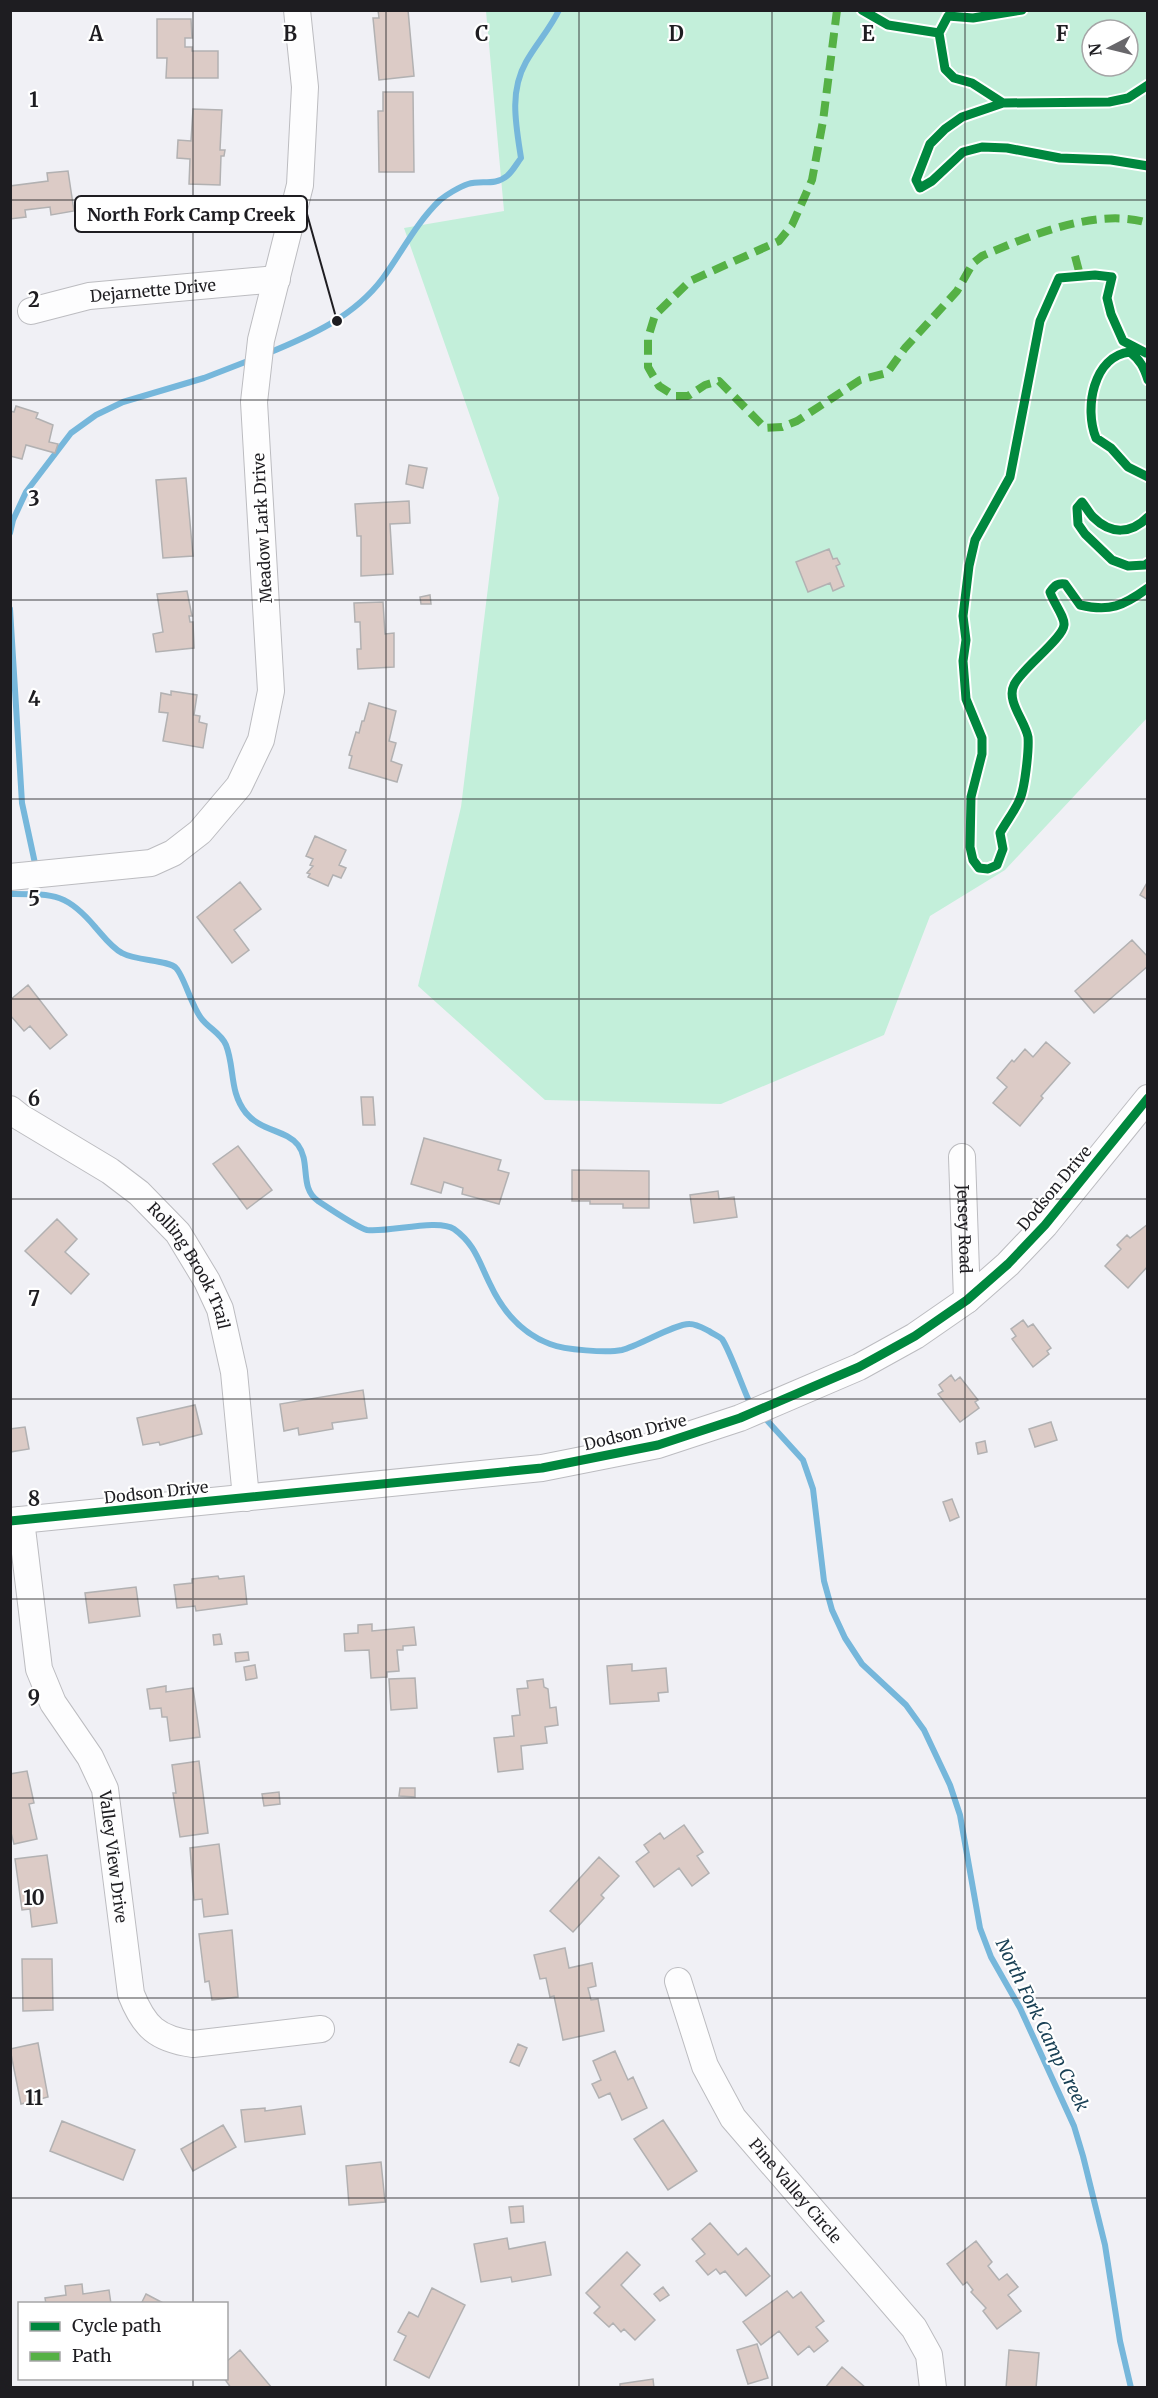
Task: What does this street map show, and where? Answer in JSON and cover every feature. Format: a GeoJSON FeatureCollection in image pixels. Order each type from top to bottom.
{"type":"FeatureCollection","features":[{"type":"Feature","properties":{"kind":"street","name":"Meadow Lark Drive"},"geometry":{"type":"LineString","coordinates":[[10,877],[151,863],[173,853],[200,831],[240,786],[261,740],[271,691],[254,402],[261,340],[300,185],[305,87],[297,10]]}},
{"type":"Feature","properties":{"kind":"street","name":"Dejarnette Drive"},"geometry":{"type":"LineString","coordinates":[[31,311],[89,296],[277,279]]}},
{"type":"Feature","properties":{"kind":"street","name":"Dodson Drive"},"geometry":{"type":"LineString","coordinates":[[16,1521],[542,1468],[658,1445],[740,1418],[859,1367],[915,1336],[967,1300],[1008,1264],[1045,1225],[1148,1098]]}},
{"type":"Feature","properties":{"kind":"street","name":"Rolling Brook Trail"},"geometry":{"type":"LineString","coordinates":[[10,1109],[110,1171],[140,1193],[178,1233],[207,1281],[220,1309],[234,1372],[246,1498]]}},
{"type":"Feature","properties":{"kind":"street","name":"Jersey Road"},"geometry":{"type":"LineString","coordinates":[[962,1157],[967,1300]]}},
{"type":"Feature","properties":{"kind":"street","name":"Valley View Drive"},"geometry":{"type":"LineString","coordinates":[[16,1521],[39,1669],[53,1703],[90,1757],[105,1789],[131,1994],[140,2015],[154,2031],[174,2042],[193,2044],[321,2029]]}},
{"type":"Feature","properties":{"kind":"street","name":"Pine Valley Circle"},"geometry":{"type":"LineString","coordinates":[[678,1981],[705,2066],[733,2118],[914,2328],[929,2355],[933,2388]]}},
{"type":"Feature","properties":{"kind":"green space"},"geometry":{"type":"Polygon","coordinates":[[[486,11],[1147,11],[1147,718],[1005,870],[930,916],[884,1035],[721,1104],[545,1100],[418,986],[461,807],[499,498],[404,228],[504,211],[486,11]]]}},
{"type":"Feature","properties":{"kind":"building"},"geometry":{"type":"Polygon","coordinates":[[[378,10],[408,10],[414,76],[379,80],[373,18],[379,18],[378,10]]]}},
{"type":"Feature","properties":{"kind":"building"},"geometry":{"type":"Polygon","coordinates":[[[157,19],[191,19],[192,38],[185,38],[185,47],[192,47],[192,51],[218,51],[218,78],[166,78],[167,58],[157,58],[157,19]]]}},
{"type":"Feature","properties":{"kind":"building"},"geometry":{"type":"Polygon","coordinates":[[[383,92],[413,92],[414,172],[379,172],[378,111],[383,111],[383,92]]]}},
{"type":"Feature","properties":{"kind":"building"},"geometry":{"type":"Polygon","coordinates":[[[193,109],[222,110],[220,150],[225,150],[224,156],[221,156],[220,185],[189,184],[190,159],[177,158],[178,140],[191,141],[193,109]]]}},
{"type":"Feature","properties":{"kind":"building"},"geometry":{"type":"Polygon","coordinates":[[[68,171],[74,211],[51,215],[50,207],[25,210],[26,217],[10,219],[10,186],[48,181],[47,173],[68,171]]]}},
{"type":"Feature","properties":{"kind":"building"},"geometry":{"type":"Polygon","coordinates":[[[16,406],[38,413],[36,418],[53,425],[49,442],[58,444],[55,453],[26,445],[22,459],[10,456],[10,411],[14,412],[16,406]]]}},
{"type":"Feature","properties":{"kind":"building"},"geometry":{"type":"Polygon","coordinates":[[[409,465],[427,468],[423,488],[406,484],[409,465]]]}},
{"type":"Feature","properties":{"kind":"building"},"geometry":{"type":"Polygon","coordinates":[[[186,478],[193,556],[163,558],[156,480],[186,478]]]}},
{"type":"Feature","properties":{"kind":"building"},"geometry":{"type":"Polygon","coordinates":[[[409,501],[410,523],[390,524],[393,574],[361,576],[361,536],[357,536],[355,504],[409,501]]]}},
{"type":"Feature","properties":{"kind":"building"},"geometry":{"type":"Polygon","coordinates":[[[829,549],[833,559],[837,558],[840,564],[836,566],[844,586],[833,591],[830,583],[808,592],[796,562],[829,549]]]}},
{"type":"Feature","properties":{"kind":"building"},"geometry":{"type":"Polygon","coordinates":[[[187,591],[192,616],[189,616],[190,622],[193,622],[194,648],[156,652],[153,634],[163,632],[157,594],[187,591]]]}},
{"type":"Feature","properties":{"kind":"building"},"geometry":{"type":"Polygon","coordinates":[[[430,595],[431,604],[421,604],[420,597],[430,595]]]}},
{"type":"Feature","properties":{"kind":"building"},"geometry":{"type":"Polygon","coordinates":[[[383,602],[385,634],[394,633],[394,667],[358,669],[357,649],[361,649],[360,622],[355,622],[354,603],[383,602]]]}},
{"type":"Feature","properties":{"kind":"building"},"geometry":{"type":"Polygon","coordinates":[[[171,691],[197,695],[194,715],[200,716],[199,722],[207,724],[203,748],[163,741],[168,713],[159,712],[161,693],[171,695],[171,691]]]}},
{"type":"Feature","properties":{"kind":"building"},"geometry":{"type":"Polygon","coordinates":[[[369,703],[396,711],[389,741],[396,743],[391,761],[402,765],[397,782],[349,768],[352,756],[349,755],[356,732],[359,733],[369,703]]]}},
{"type":"Feature","properties":{"kind":"building"},"geometry":{"type":"Polygon","coordinates":[[[315,836],[346,850],[339,865],[346,868],[341,878],[333,875],[328,886],[308,877],[310,874],[307,873],[313,866],[310,865],[313,859],[306,856],[315,836]]]}},
{"type":"Feature","properties":{"kind":"building"},"geometry":{"type":"Polygon","coordinates":[[[1148,881],[1148,900],[1140,895],[1148,881]]]}},
{"type":"Feature","properties":{"kind":"building"},"geometry":{"type":"Polygon","coordinates":[[[240,882],[261,909],[234,930],[249,950],[232,963],[197,917],[240,882]]]}},
{"type":"Feature","properties":{"kind":"building"},"geometry":{"type":"Polygon","coordinates":[[[1132,940],[1148,957],[1148,966],[1094,1013],[1075,991],[1132,940]]]}},
{"type":"Feature","properties":{"kind":"building"},"geometry":{"type":"Polygon","coordinates":[[[28,985],[67,1035],[50,1049],[30,1026],[24,1031],[10,1015],[10,1000],[28,985]]]}},
{"type":"Feature","properties":{"kind":"building"},"geometry":{"type":"Polygon","coordinates":[[[1046,1042],[1070,1063],[1041,1096],[1043,1098],[1020,1126],[993,1103],[1007,1087],[997,1078],[1025,1049],[1033,1057],[1046,1042]]]}},
{"type":"Feature","properties":{"kind":"building"},"geometry":{"type":"Polygon","coordinates":[[[361,1097],[373,1097],[375,1125],[363,1125],[361,1097]]]}},
{"type":"Feature","properties":{"kind":"building"},"geometry":{"type":"Polygon","coordinates":[[[424,1138],[501,1160],[498,1170],[509,1173],[499,1204],[462,1194],[463,1188],[444,1182],[441,1193],[411,1184],[424,1138]]]}},
{"type":"Feature","properties":{"kind":"building"},"geometry":{"type":"Polygon","coordinates":[[[238,1146],[272,1190],[247,1209],[213,1164],[238,1146]]]}},
{"type":"Feature","properties":{"kind":"building"},"geometry":{"type":"Polygon","coordinates":[[[572,1170],[649,1171],[649,1208],[623,1208],[623,1204],[590,1204],[590,1201],[572,1201],[572,1170]]]}},
{"type":"Feature","properties":{"kind":"building"},"geometry":{"type":"Polygon","coordinates":[[[718,1191],[719,1199],[734,1197],[737,1217],[694,1223],[690,1195],[718,1191]]]}},
{"type":"Feature","properties":{"kind":"building"},"geometry":{"type":"Polygon","coordinates":[[[57,1219],[77,1239],[65,1252],[89,1274],[71,1294],[25,1251],[57,1219]]]}},
{"type":"Feature","properties":{"kind":"building"},"geometry":{"type":"Polygon","coordinates":[[[1148,1224],[1148,1266],[1128,1288],[1105,1266],[1121,1249],[1117,1245],[1127,1235],[1130,1238],[1148,1224]]]}},
{"type":"Feature","properties":{"kind":"building"},"geometry":{"type":"Polygon","coordinates":[[[1023,1320],[1028,1327],[1033,1324],[1051,1348],[1047,1351],[1049,1354],[1033,1367],[1012,1339],[1016,1336],[1011,1329],[1023,1320]]]}},
{"type":"Feature","properties":{"kind":"building"},"geometry":{"type":"Polygon","coordinates":[[[951,1375],[955,1381],[960,1377],[978,1400],[975,1402],[979,1408],[960,1422],[938,1394],[943,1391],[939,1385],[951,1375]]]}},
{"type":"Feature","properties":{"kind":"building"},"geometry":{"type":"Polygon","coordinates":[[[363,1390],[367,1418],[332,1423],[333,1429],[299,1435],[298,1428],[284,1431],[280,1404],[363,1390]]]}},
{"type":"Feature","properties":{"kind":"building"},"geometry":{"type":"Polygon","coordinates":[[[195,1405],[202,1434],[160,1445],[159,1442],[143,1445],[137,1418],[195,1405]]]}},
{"type":"Feature","properties":{"kind":"building"},"geometry":{"type":"Polygon","coordinates":[[[1051,1422],[1057,1440],[1035,1447],[1029,1429],[1051,1422]]]}},
{"type":"Feature","properties":{"kind":"building"},"geometry":{"type":"Polygon","coordinates":[[[25,1427],[29,1449],[10,1452],[10,1429],[25,1427]]]}},
{"type":"Feature","properties":{"kind":"building"},"geometry":{"type":"Polygon","coordinates":[[[985,1441],[987,1452],[978,1454],[976,1443],[985,1441]]]}},
{"type":"Feature","properties":{"kind":"building"},"geometry":{"type":"Polygon","coordinates":[[[952,1499],[959,1517],[950,1521],[943,1502],[952,1499]]]}},
{"type":"Feature","properties":{"kind":"building"},"geometry":{"type":"Polygon","coordinates":[[[218,1576],[219,1579],[244,1576],[247,1604],[196,1611],[195,1606],[177,1608],[174,1585],[192,1583],[192,1579],[218,1576]]]}},
{"type":"Feature","properties":{"kind":"building"},"geometry":{"type":"Polygon","coordinates":[[[136,1587],[140,1616],[89,1623],[85,1593],[136,1587]]]}},
{"type":"Feature","properties":{"kind":"building"},"geometry":{"type":"Polygon","coordinates":[[[372,1624],[372,1631],[414,1627],[416,1645],[403,1646],[403,1650],[397,1650],[399,1671],[387,1672],[387,1677],[371,1678],[369,1650],[345,1651],[344,1634],[358,1633],[358,1625],[372,1624]]]}},
{"type":"Feature","properties":{"kind":"building"},"geometry":{"type":"Polygon","coordinates":[[[220,1634],[222,1644],[214,1645],[213,1635],[220,1634]]]}},
{"type":"Feature","properties":{"kind":"building"},"geometry":{"type":"Polygon","coordinates":[[[248,1652],[249,1660],[236,1662],[235,1653],[248,1652]]]}},
{"type":"Feature","properties":{"kind":"building"},"geometry":{"type":"Polygon","coordinates":[[[632,1664],[632,1671],[666,1668],[668,1692],[658,1693],[659,1701],[610,1704],[607,1666],[632,1664]]]}},
{"type":"Feature","properties":{"kind":"building"},"geometry":{"type":"Polygon","coordinates":[[[255,1665],[257,1678],[246,1680],[244,1667],[255,1665]]]}},
{"type":"Feature","properties":{"kind":"building"},"geometry":{"type":"Polygon","coordinates":[[[415,1678],[417,1708],[391,1710],[389,1679],[415,1678]]]}},
{"type":"Feature","properties":{"kind":"building"},"geometry":{"type":"Polygon","coordinates":[[[543,1679],[544,1687],[548,1689],[550,1708],[556,1707],[558,1725],[545,1727],[547,1743],[521,1746],[523,1769],[498,1772],[494,1738],[514,1736],[512,1716],[520,1715],[517,1689],[528,1688],[527,1681],[543,1679]]]}},
{"type":"Feature","properties":{"kind":"building"},"geometry":{"type":"Polygon","coordinates":[[[166,1686],[166,1692],[193,1688],[200,1737],[170,1741],[167,1717],[162,1717],[161,1708],[150,1709],[147,1689],[166,1686]]]}},
{"type":"Feature","properties":{"kind":"building"},"geometry":{"type":"Polygon","coordinates":[[[199,1761],[208,1833],[180,1837],[173,1793],[176,1793],[172,1765],[199,1761]]]}},
{"type":"Feature","properties":{"kind":"building"},"geometry":{"type":"Polygon","coordinates":[[[27,1771],[34,1803],[29,1804],[37,1839],[14,1844],[10,1829],[10,1774],[27,1771]]]}},
{"type":"Feature","properties":{"kind":"building"},"geometry":{"type":"Polygon","coordinates":[[[400,1788],[415,1788],[415,1797],[399,1796],[400,1788]]]}},
{"type":"Feature","properties":{"kind":"building"},"geometry":{"type":"Polygon","coordinates":[[[279,1792],[280,1804],[264,1806],[262,1794],[279,1792]]]}},
{"type":"Feature","properties":{"kind":"building"},"geometry":{"type":"Polygon","coordinates":[[[684,1825],[703,1852],[697,1856],[709,1873],[692,1886],[679,1868],[654,1887],[636,1862],[649,1852],[644,1845],[660,1833],[664,1839],[684,1825]]]}},
{"type":"Feature","properties":{"kind":"building"},"geometry":{"type":"Polygon","coordinates":[[[219,1844],[228,1914],[204,1917],[202,1899],[194,1900],[190,1848],[219,1844]]]}},
{"type":"Feature","properties":{"kind":"building"},"geometry":{"type":"Polygon","coordinates":[[[47,1855],[57,1923],[32,1927],[30,1909],[22,1910],[15,1859],[47,1855]]]}},
{"type":"Feature","properties":{"kind":"building"},"geometry":{"type":"Polygon","coordinates":[[[599,1857],[619,1876],[601,1895],[604,1898],[573,1932],[550,1911],[599,1857]]]}},
{"type":"Feature","properties":{"kind":"building"},"geometry":{"type":"Polygon","coordinates":[[[232,1930],[238,1997],[212,2000],[209,1981],[205,1982],[199,1934],[232,1930]]]}},
{"type":"Feature","properties":{"kind":"building"},"geometry":{"type":"Polygon","coordinates":[[[565,1948],[569,1968],[592,1963],[596,1986],[588,1988],[591,2000],[598,1999],[604,2031],[563,2040],[554,1996],[550,1997],[546,1978],[540,1979],[534,1955],[565,1948]]]}},
{"type":"Feature","properties":{"kind":"building"},"geometry":{"type":"Polygon","coordinates":[[[22,1959],[52,1959],[53,2010],[23,2011],[22,1959]]]}},
{"type":"Feature","properties":{"kind":"building"},"geometry":{"type":"Polygon","coordinates":[[[38,2043],[48,2097],[21,2104],[10,2049],[38,2043]]]}},
{"type":"Feature","properties":{"kind":"building"},"geometry":{"type":"Polygon","coordinates":[[[518,2044],[527,2048],[519,2066],[510,2062],[518,2044]]]}},
{"type":"Feature","properties":{"kind":"building"},"geometry":{"type":"Polygon","coordinates":[[[615,2051],[628,2080],[633,2077],[647,2108],[622,2120],[610,2093],[599,2098],[592,2084],[601,2080],[593,2061],[615,2051]]]}},
{"type":"Feature","properties":{"kind":"building"},"geometry":{"type":"Polygon","coordinates":[[[301,2106],[305,2134],[245,2142],[241,2110],[265,2108],[265,2111],[301,2106]]]}},
{"type":"Feature","properties":{"kind":"building"},"geometry":{"type":"Polygon","coordinates":[[[663,2120],[697,2171],[668,2190],[634,2139],[663,2120]]]}},
{"type":"Feature","properties":{"kind":"building"},"geometry":{"type":"Polygon","coordinates":[[[62,2121],[135,2150],[123,2180],[50,2151],[62,2121]]]}},
{"type":"Feature","properties":{"kind":"building"},"geometry":{"type":"Polygon","coordinates":[[[223,2125],[236,2147],[193,2171],[181,2149],[223,2125]]]}},
{"type":"Feature","properties":{"kind":"building"},"geometry":{"type":"Polygon","coordinates":[[[381,2162],[385,2202],[349,2205],[346,2166],[381,2162]]]}},
{"type":"Feature","properties":{"kind":"building"},"geometry":{"type":"Polygon","coordinates":[[[523,2206],[524,2222],[511,2223],[509,2207],[523,2206]]]}},
{"type":"Feature","properties":{"kind":"building"},"geometry":{"type":"Polygon","coordinates":[[[710,2223],[738,2255],[746,2248],[770,2276],[746,2296],[725,2271],[720,2274],[716,2269],[708,2275],[696,2261],[705,2254],[692,2239],[710,2223]]]}},
{"type":"Feature","properties":{"kind":"building"},"geometry":{"type":"Polygon","coordinates":[[[507,2238],[509,2249],[545,2242],[551,2275],[512,2282],[511,2277],[481,2282],[474,2244],[507,2238]]]}},
{"type":"Feature","properties":{"kind":"building"},"geometry":{"type":"Polygon","coordinates":[[[976,2241],[992,2262],[988,2266],[999,2280],[1007,2274],[1018,2287],[1008,2295],[1021,2311],[997,2329],[983,2311],[986,2308],[971,2292],[973,2290],[967,2282],[963,2285],[947,2264],[976,2241]]]}},
{"type":"Feature","properties":{"kind":"building"},"geometry":{"type":"Polygon","coordinates":[[[627,2252],[640,2265],[621,2285],[655,2320],[635,2340],[624,2329],[621,2332],[613,2323],[609,2327],[594,2313],[600,2307],[586,2293],[627,2252]]]}},
{"type":"Feature","properties":{"kind":"building"},"geometry":{"type":"Polygon","coordinates":[[[82,2284],[83,2294],[109,2290],[111,2302],[46,2302],[45,2298],[66,2295],[65,2286],[82,2284]]]}},
{"type":"Feature","properties":{"kind":"building"},"geometry":{"type":"Polygon","coordinates":[[[663,2287],[669,2295],[660,2301],[654,2294],[663,2287]]]}},
{"type":"Feature","properties":{"kind":"building"},"geometry":{"type":"Polygon","coordinates":[[[432,2288],[465,2305],[429,2378],[394,2360],[406,2336],[398,2332],[409,2312],[418,2317],[432,2288]]]}},
{"type":"Feature","properties":{"kind":"building"},"geometry":{"type":"Polygon","coordinates":[[[787,2291],[793,2298],[801,2292],[824,2321],[816,2327],[828,2341],[814,2352],[809,2346],[798,2355],[779,2331],[761,2345],[743,2322],[787,2291]]]}},
{"type":"Feature","properties":{"kind":"building"},"geometry":{"type":"Polygon","coordinates":[[[146,2294],[161,2302],[142,2302],[146,2294]]]}},
{"type":"Feature","properties":{"kind":"building"},"geometry":{"type":"Polygon","coordinates":[[[757,2344],[768,2378],[748,2384],[737,2350],[757,2344]]]}},
{"type":"Feature","properties":{"kind":"building"},"geometry":{"type":"Polygon","coordinates":[[[240,2350],[272,2388],[231,2388],[225,2380],[228,2380],[228,2360],[240,2350]]]}},
{"type":"Feature","properties":{"kind":"building"},"geometry":{"type":"Polygon","coordinates":[[[1009,2350],[1039,2353],[1036,2388],[1006,2388],[1009,2350]]]}},
{"type":"Feature","properties":{"kind":"building"},"geometry":{"type":"Polygon","coordinates":[[[842,2367],[866,2388],[825,2388],[842,2367]]]}},
{"type":"Feature","properties":{"kind":"building"},"geometry":{"type":"Polygon","coordinates":[[[653,2379],[654,2388],[620,2388],[620,2384],[653,2379]]]}},
{"type":"Feature","properties":{"kind":"waterway","name":"North Fork Camp Creek"},"geometry":{"type":"LineString","coordinates":[[266,354],[330,324],[359,304],[383,278],[424,218],[443,198],[464,185],[498,181],[511,172],[521,158],[515,109],[517,85],[526,62],[559,10]]}},
{"type":"Feature","properties":{"kind":"waterway","name":"North Fork Camp Creek"},"geometry":{"type":"LineString","coordinates":[[10,533],[13,520],[26,492],[71,433],[96,415],[123,402],[204,378],[253,359]]}},
{"type":"Feature","properties":{"kind":"waterway","name":"North Fork Camp Creek"},"geometry":{"type":"LineString","coordinates":[[10,609],[22,803],[36,868]]}},
{"type":"Feature","properties":{"kind":"waterway","name":"North Fork Camp Creek"},"geometry":{"type":"LineString","coordinates":[[10,894],[38,894],[68,902],[86,916],[118,951],[135,958],[167,963],[176,968],[197,1012],[226,1045],[237,1097],[241,1105],[252,1119],[287,1136],[298,1145],[304,1159],[309,1189],[318,1201],[367,1230],[425,1225],[447,1226],[454,1229],[472,1247],[495,1294],[507,1312],[530,1334],[550,1344],[575,1349],[615,1351],[629,1348],[684,1325],[692,1324],[702,1327],[722,1339],[749,1401],[754,1407]]}},
{"type":"Feature","properties":{"kind":"waterway","name":"North Fork Camp Creek"},"geometry":{"type":"LineString","coordinates":[[763,1416],[803,1460],[813,1489],[824,1581],[832,1610],[845,1638],[862,1664],[906,1705],[924,1730],[950,1785],[960,1815],[980,1928],[991,1957],[1020,2008],[1074,2126],[1105,2245],[1120,2341],[1131,2388]]}},
{"type":"Feature","properties":{"kind":"marked path"},"geometry":{"type":"LineString","coordinates":[[837,10],[823,121],[812,180],[792,225],[779,241],[690,281],[655,315],[648,338],[648,367],[659,386],[675,396],[688,396],[705,385],[719,381],[765,428],[782,427],[797,421],[860,380],[887,373],[905,348],[957,291],[973,263],[982,256],[1021,240],[1085,221],[1128,219],[1148,223]]}},
{"type":"Feature","properties":{"kind":"marked path"},"geometry":{"type":"LineString","coordinates":[[1075,256],[1080,275]]}},
{"type":"Feature","properties":{"kind":"cycle path"},"geometry":{"type":"LineString","coordinates":[[862,10],[888,25],[939,33]]}},
{"type":"Feature","properties":{"kind":"cycle path"},"geometry":{"type":"LineString","coordinates":[[1003,103],[972,83],[954,78],[945,69],[939,33],[948,16],[973,18],[1022,10]]}},
{"type":"Feature","properties":{"kind":"cycle path"},"geometry":{"type":"LineString","coordinates":[[1148,85],[1128,98],[1109,102],[1003,103],[962,117],[930,144],[916,180],[920,188],[932,181],[963,152],[982,147],[1007,148],[1060,158],[1111,160],[1148,166]]}},
{"type":"Feature","properties":{"kind":"cycle path"},"geometry":{"type":"LineString","coordinates":[[1148,352],[1123,341],[1111,314],[1107,298],[1112,277],[1095,275],[1059,278],[1040,321],[1010,477],[975,540],[969,566],[963,616],[966,640],[963,661],[966,699],[982,738],[982,754],[971,797],[970,847],[973,860],[979,868],[988,869],[997,865],[1003,849],[1000,833],[1021,796],[1028,737],[1014,704],[1012,691],[1018,678],[1062,631],[1063,618],[1050,592],[1057,585],[1065,584],[1080,605],[1100,608],[1116,606],[1148,588]]}},
{"type":"Feature","properties":{"kind":"cycle path"},"geometry":{"type":"LineString","coordinates":[[1148,380],[1141,364],[1130,352],[1117,356],[1107,363],[1100,373],[1092,399],[1091,413],[1096,438],[1111,448],[1128,467],[1148,477]]}},
{"type":"Feature","properties":{"kind":"cycle path"},"geometry":{"type":"LineString","coordinates":[[1148,517],[1135,527],[1121,530],[1100,523],[1082,502],[1077,508],[1078,524],[1112,560],[1128,566],[1148,563]]}},
{"type":"Feature","properties":{"kind":"cycle path"},"geometry":{"type":"LineString","coordinates":[[10,1521],[542,1468],[658,1445],[740,1418],[859,1367],[915,1336],[967,1300],[1008,1264],[1045,1225],[1148,1098]]}},
{"type":"Feature","properties":{"kind":"place","name":"North Fork Camp Creek"},"geometry":{"type":"Point","coordinates":[337,321]}}]}
